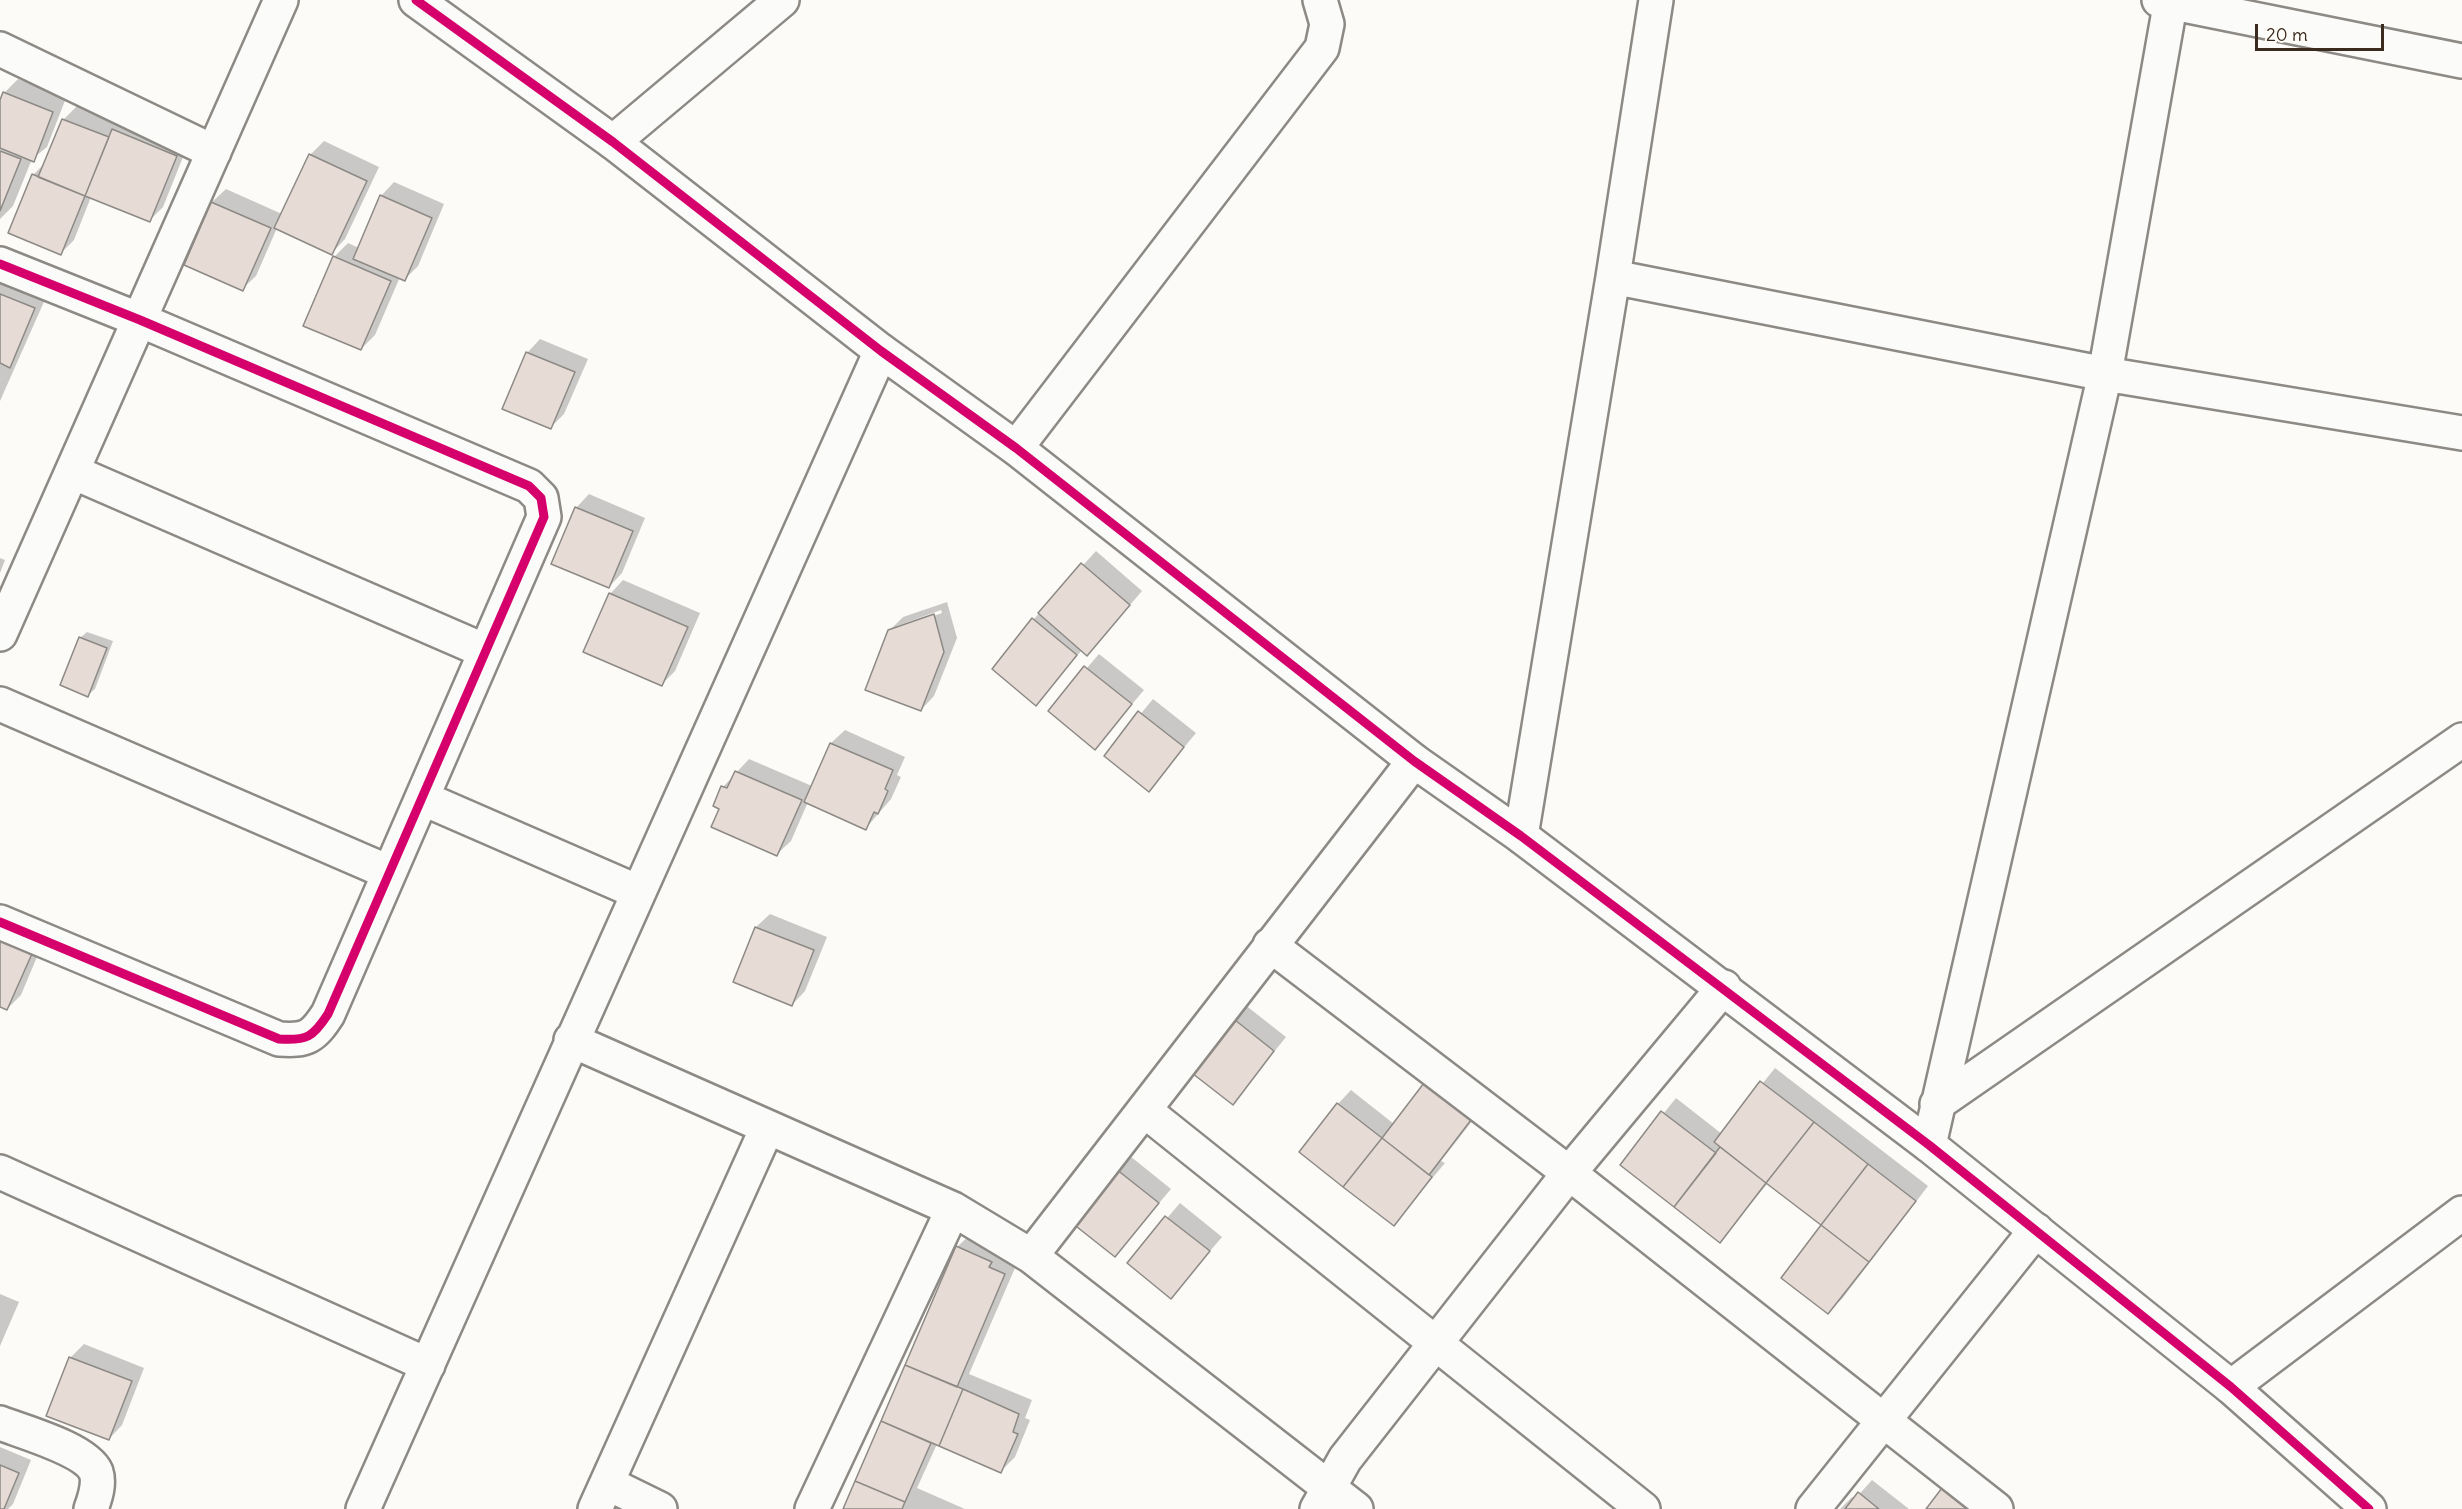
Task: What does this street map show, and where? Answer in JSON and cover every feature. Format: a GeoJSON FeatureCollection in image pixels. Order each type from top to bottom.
{"type":"FeatureCollection","features":[{"type":"Feature","properties":{"kind":"street"},"geometry":{"type":"LineString","coordinates":[[0,634],[281,0]]}},
{"type":"Feature","properties":{"kind":"street"},"geometry":{"type":"LineString","coordinates":[[416,0],[613,142],[881,351],[1016,448],[1414,761],[1521,836],[1724,987],[1929,1145],[2231,1387],[2369,1509]]}},
{"type":"Feature","properties":{"kind":"street"},"geometry":{"type":"LineString","coordinates":[[613,142],[783,0]]}},
{"type":"Feature","properties":{"kind":"street"},"geometry":{"type":"LineString","coordinates":[[1016,448],[1322,48],[1327,24],[1320,0]]}},
{"type":"Feature","properties":{"kind":"street"},"geometry":{"type":"LineString","coordinates":[[1521,836],[1614,277],[1656,0]]}},
{"type":"Feature","properties":{"kind":"street"},"geometry":{"type":"LineString","coordinates":[[1929,1145],[2104,374],[2167,1],[2462,62]]}},
{"type":"Feature","properties":{"kind":"street"},"geometry":{"type":"LineString","coordinates":[[0,49],[214,152]]}},
{"type":"Feature","properties":{"kind":"street"},"geometry":{"type":"LineString","coordinates":[[0,264],[140,320],[518,481],[541,498],[544,517],[328,1014],[317,1032],[300,1041],[279,1039],[0,922]]}},
{"type":"Feature","properties":{"kind":"street"},"geometry":{"type":"LineString","coordinates":[[1614,277],[2104,374],[2462,433]]}},
{"type":"Feature","properties":{"kind":"street"},"geometry":{"type":"LineString","coordinates":[[363,1509],[881,351]]}},
{"type":"Feature","properties":{"kind":"street"},"geometry":{"type":"LineString","coordinates":[[73,472],[485,651]]}},
{"type":"Feature","properties":{"kind":"street"},"geometry":{"type":"LineString","coordinates":[[0,704],[388,872]]}},
{"type":"Feature","properties":{"kind":"street"},"geometry":{"type":"LineString","coordinates":[[1938,1104],[2462,740]]}},
{"type":"Feature","properties":{"kind":"street"},"geometry":{"type":"LineString","coordinates":[[1032,1256],[1414,761]]}},
{"type":"Feature","properties":{"kind":"street"},"geometry":{"type":"LineString","coordinates":[[422,798],[638,892]]}},
{"type":"Feature","properties":{"kind":"street"},"geometry":{"type":"LineString","coordinates":[[1270,945],[1569,1173],[1996,1509]]}},
{"type":"Feature","properties":{"kind":"street"},"geometry":{"type":"LineString","coordinates":[[1322,1498],[1345,1459],[1569,1173],[1724,987]]}},
{"type":"Feature","properties":{"kind":"street"},"geometry":{"type":"LineString","coordinates":[[571,1040],[953,1209],[1032,1256],[1322,1498],[1356,1509]]}},
{"type":"Feature","properties":{"kind":"street"},"geometry":{"type":"LineString","coordinates":[[1144,1110],[1434,1345],[1643,1509]]}},
{"type":"Feature","properties":{"kind":"street"},"geometry":{"type":"LineString","coordinates":[[660,1509],[601,1496],[767,1128]]}},
{"type":"Feature","properties":{"kind":"street"},"geometry":{"type":"LineString","coordinates":[[0,1172],[428,1365]]}},
{"type":"Feature","properties":{"kind":"street"},"geometry":{"type":"LineString","coordinates":[[812,1509],[953,1209]]}},
{"type":"Feature","properties":{"kind":"street"},"geometry":{"type":"LineString","coordinates":[[2231,1387],[2462,1213]]}},
{"type":"Feature","properties":{"kind":"street"},"geometry":{"type":"LineString","coordinates":[[1813,1509],[2036,1230]]}},
{"type":"Feature","properties":{"kind":"street"},"geometry":{"type":"LineString","coordinates":[[0,1423],[81,1455],[96,1472],[97,1492],[91,1509]]}},
{"type":"Feature","properties":{"kind":"building"},"geometry":{"type":"Polygon","coordinates":[[[3,92],[53,112],[34,162],[0,148],[0,100],[3,92]]]}},
{"type":"Feature","properties":{"kind":"building"},"geometry":{"type":"Polygon","coordinates":[[[62,119],[109,137],[85,196],[38,177],[62,119]]]}},
{"type":"Feature","properties":{"kind":"building"},"geometry":{"type":"Polygon","coordinates":[[[112,129],[177,156],[150,222],[85,196],[112,129]]]}},
{"type":"Feature","properties":{"kind":"building"},"geometry":{"type":"Polygon","coordinates":[[[0,151],[21,159],[0,211],[0,151]]]}},
{"type":"Feature","properties":{"kind":"building"},"geometry":{"type":"Polygon","coordinates":[[[309,154],[367,181],[332,255],[274,228],[309,154]]]}},
{"type":"Feature","properties":{"kind":"building"},"geometry":{"type":"Polygon","coordinates":[[[32,174],[85,196],[61,255],[8,233],[32,174]]]}},
{"type":"Feature","properties":{"kind":"building"},"geometry":{"type":"Polygon","coordinates":[[[380,195],[432,218],[405,281],[353,259],[380,195]]]}},
{"type":"Feature","properties":{"kind":"building"},"geometry":{"type":"Polygon","coordinates":[[[211,202],[271,228],[243,291],[184,265],[211,202]]]}},
{"type":"Feature","properties":{"kind":"building"},"geometry":{"type":"Polygon","coordinates":[[[333,256],[391,281],[361,350],[303,326],[333,256]]]}},
{"type":"Feature","properties":{"kind":"building"},"geometry":{"type":"Polygon","coordinates":[[[0,294],[35,308],[10,368],[0,363],[0,294]]]}},
{"type":"Feature","properties":{"kind":"building"},"geometry":{"type":"Polygon","coordinates":[[[526,352],[575,372],[551,429],[502,409],[526,352]]]}},
{"type":"Feature","properties":{"kind":"building"},"geometry":{"type":"Polygon","coordinates":[[[575,507],[633,531],[609,588],[551,564],[575,507]]]}},
{"type":"Feature","properties":{"kind":"building"},"geometry":{"type":"Polygon","coordinates":[[[1081,563],[1130,605],[1087,656],[1038,613],[1081,563]]]}},
{"type":"Feature","properties":{"kind":"building"},"geometry":{"type":"Polygon","coordinates":[[[609,593],[688,627],[662,686],[583,652],[609,593]]]}},
{"type":"Feature","properties":{"kind":"building"},"geometry":{"type":"Polygon","coordinates":[[[934,614],[944,652],[921,711],[865,690],[888,630],[934,614]]]}},
{"type":"Feature","properties":{"kind":"building"},"geometry":{"type":"Polygon","coordinates":[[[1032,618],[1077,655],[1036,706],[992,669],[1032,618]]]}},
{"type":"Feature","properties":{"kind":"building"},"geometry":{"type":"Polygon","coordinates":[[[79,637],[107,648],[88,697],[60,685],[79,637]]]}},
{"type":"Feature","properties":{"kind":"building"},"geometry":{"type":"Polygon","coordinates":[[[1084,666],[1132,704],[1095,750],[1048,711],[1084,666]]]}},
{"type":"Feature","properties":{"kind":"building"},"geometry":{"type":"Polygon","coordinates":[[[1138,711],[1184,747],[1149,792],[1104,756],[1138,711]]]}},
{"type":"Feature","properties":{"kind":"building"},"geometry":{"type":"Polygon","coordinates":[[[830,743],[893,770],[885,789],[888,791],[878,814],[874,812],[866,830],[804,802],[830,743]]]}},
{"type":"Feature","properties":{"kind":"building"},"geometry":{"type":"Polygon","coordinates":[[[735,771],[802,800],[777,856],[711,827],[719,809],[713,806],[721,786],[727,788],[735,771]]]}},
{"type":"Feature","properties":{"kind":"building"},"geometry":{"type":"Polygon","coordinates":[[[755,927],[814,950],[792,1006],[733,982],[755,927]]]}},
{"type":"Feature","properties":{"kind":"building"},"geometry":{"type":"Polygon","coordinates":[[[0,932],[35,947],[7,1010],[0,1007],[0,932]]]}},
{"type":"Feature","properties":{"kind":"building"},"geometry":{"type":"Polygon","coordinates":[[[1230,1016],[1274,1051],[1233,1105],[1188,1070],[1230,1016]]]}},
{"type":"Feature","properties":{"kind":"building"},"geometry":{"type":"Polygon","coordinates":[[[1760,1081],[1814,1122],[1766,1183],[1714,1142],[1760,1081]]]}},
{"type":"Feature","properties":{"kind":"building"},"geometry":{"type":"Polygon","coordinates":[[[1424,1083],[1471,1120],[1429,1175],[1382,1138],[1424,1083]]]}},
{"type":"Feature","properties":{"kind":"building"},"geometry":{"type":"Polygon","coordinates":[[[1337,1103],[1382,1138],[1343,1187],[1299,1152],[1337,1103]]]}},
{"type":"Feature","properties":{"kind":"building"},"geometry":{"type":"Polygon","coordinates":[[[1661,1111],[1716,1153],[1674,1207],[1620,1165],[1661,1111]]]}},
{"type":"Feature","properties":{"kind":"building"},"geometry":{"type":"Polygon","coordinates":[[[1814,1122],[1868,1164],[1821,1225],[1766,1183],[1814,1122]]]}},
{"type":"Feature","properties":{"kind":"building"},"geometry":{"type":"Polygon","coordinates":[[[1382,1138],[1432,1177],[1394,1226],[1343,1187],[1382,1138]]]}},
{"type":"Feature","properties":{"kind":"building"},"geometry":{"type":"Polygon","coordinates":[[[1720,1147],[1766,1183],[1720,1243],[1674,1207],[1720,1147]]]}},
{"type":"Feature","properties":{"kind":"building"},"geometry":{"type":"Polygon","coordinates":[[[1868,1164],[1916,1201],[1869,1262],[1821,1225],[1868,1164]]]}},
{"type":"Feature","properties":{"kind":"building"},"geometry":{"type":"Polygon","coordinates":[[[1116,1169],[1159,1203],[1115,1257],[1072,1223],[1116,1169]]]}},
{"type":"Feature","properties":{"kind":"building"},"geometry":{"type":"Polygon","coordinates":[[[1165,1216],[1210,1251],[1171,1299],[1127,1263],[1165,1216]]]}},
{"type":"Feature","properties":{"kind":"building"},"geometry":{"type":"Polygon","coordinates":[[[1821,1225],[1869,1262],[1828,1314],[1781,1278],[1821,1225]]]}},
{"type":"Feature","properties":{"kind":"building"},"geometry":{"type":"Polygon","coordinates":[[[956,1246],[992,1262],[989,1267],[1005,1274],[957,1387],[905,1365],[956,1246]]]}},
{"type":"Feature","properties":{"kind":"building"},"geometry":{"type":"Polygon","coordinates":[[[69,1357],[132,1381],[109,1440],[46,1416],[69,1357]]]}},
{"type":"Feature","properties":{"kind":"building"},"geometry":{"type":"Polygon","coordinates":[[[905,1365],[963,1389],[939,1446],[881,1421],[905,1365]]]}},
{"type":"Feature","properties":{"kind":"building"},"geometry":{"type":"Polygon","coordinates":[[[963,1389],[1019,1414],[1013,1432],[1018,1434],[1001,1473],[939,1446],[963,1389]]]}},
{"type":"Feature","properties":{"kind":"building"},"geometry":{"type":"Polygon","coordinates":[[[881,1421],[931,1443],[905,1502],[855,1481],[881,1421]]]}},
{"type":"Feature","properties":{"kind":"building"},"geometry":{"type":"Polygon","coordinates":[[[0,1465],[19,1473],[4,1509],[0,1509],[0,1465]]]}},
{"type":"Feature","properties":{"kind":"building"},"geometry":{"type":"Polygon","coordinates":[[[855,1481],[905,1502],[902,1509],[843,1509],[855,1481]]]}},
{"type":"Feature","properties":{"kind":"building"},"geometry":{"type":"Polygon","coordinates":[[[1945,1484],[1980,1509],[1926,1509],[1945,1484]]]}},
{"type":"Feature","properties":{"kind":"building"},"geometry":{"type":"Polygon","coordinates":[[[1858,1492],[1879,1509],[1845,1509],[1858,1492]]]}},
{"type":"Feature","properties":{"kind":"cycle path"},"geometry":{"type":"LineString","coordinates":[[416,0],[613,142],[881,351],[1016,448],[1414,761],[1521,836],[1929,1145],[2231,1387],[2369,1509]]}},
{"type":"Feature","properties":{"kind":"cycle path"},"geometry":{"type":"LineString","coordinates":[[0,264],[140,320],[529,486],[541,498],[544,517],[328,1014],[313,1033],[303,1038],[279,1039],[0,922]]}}]}
